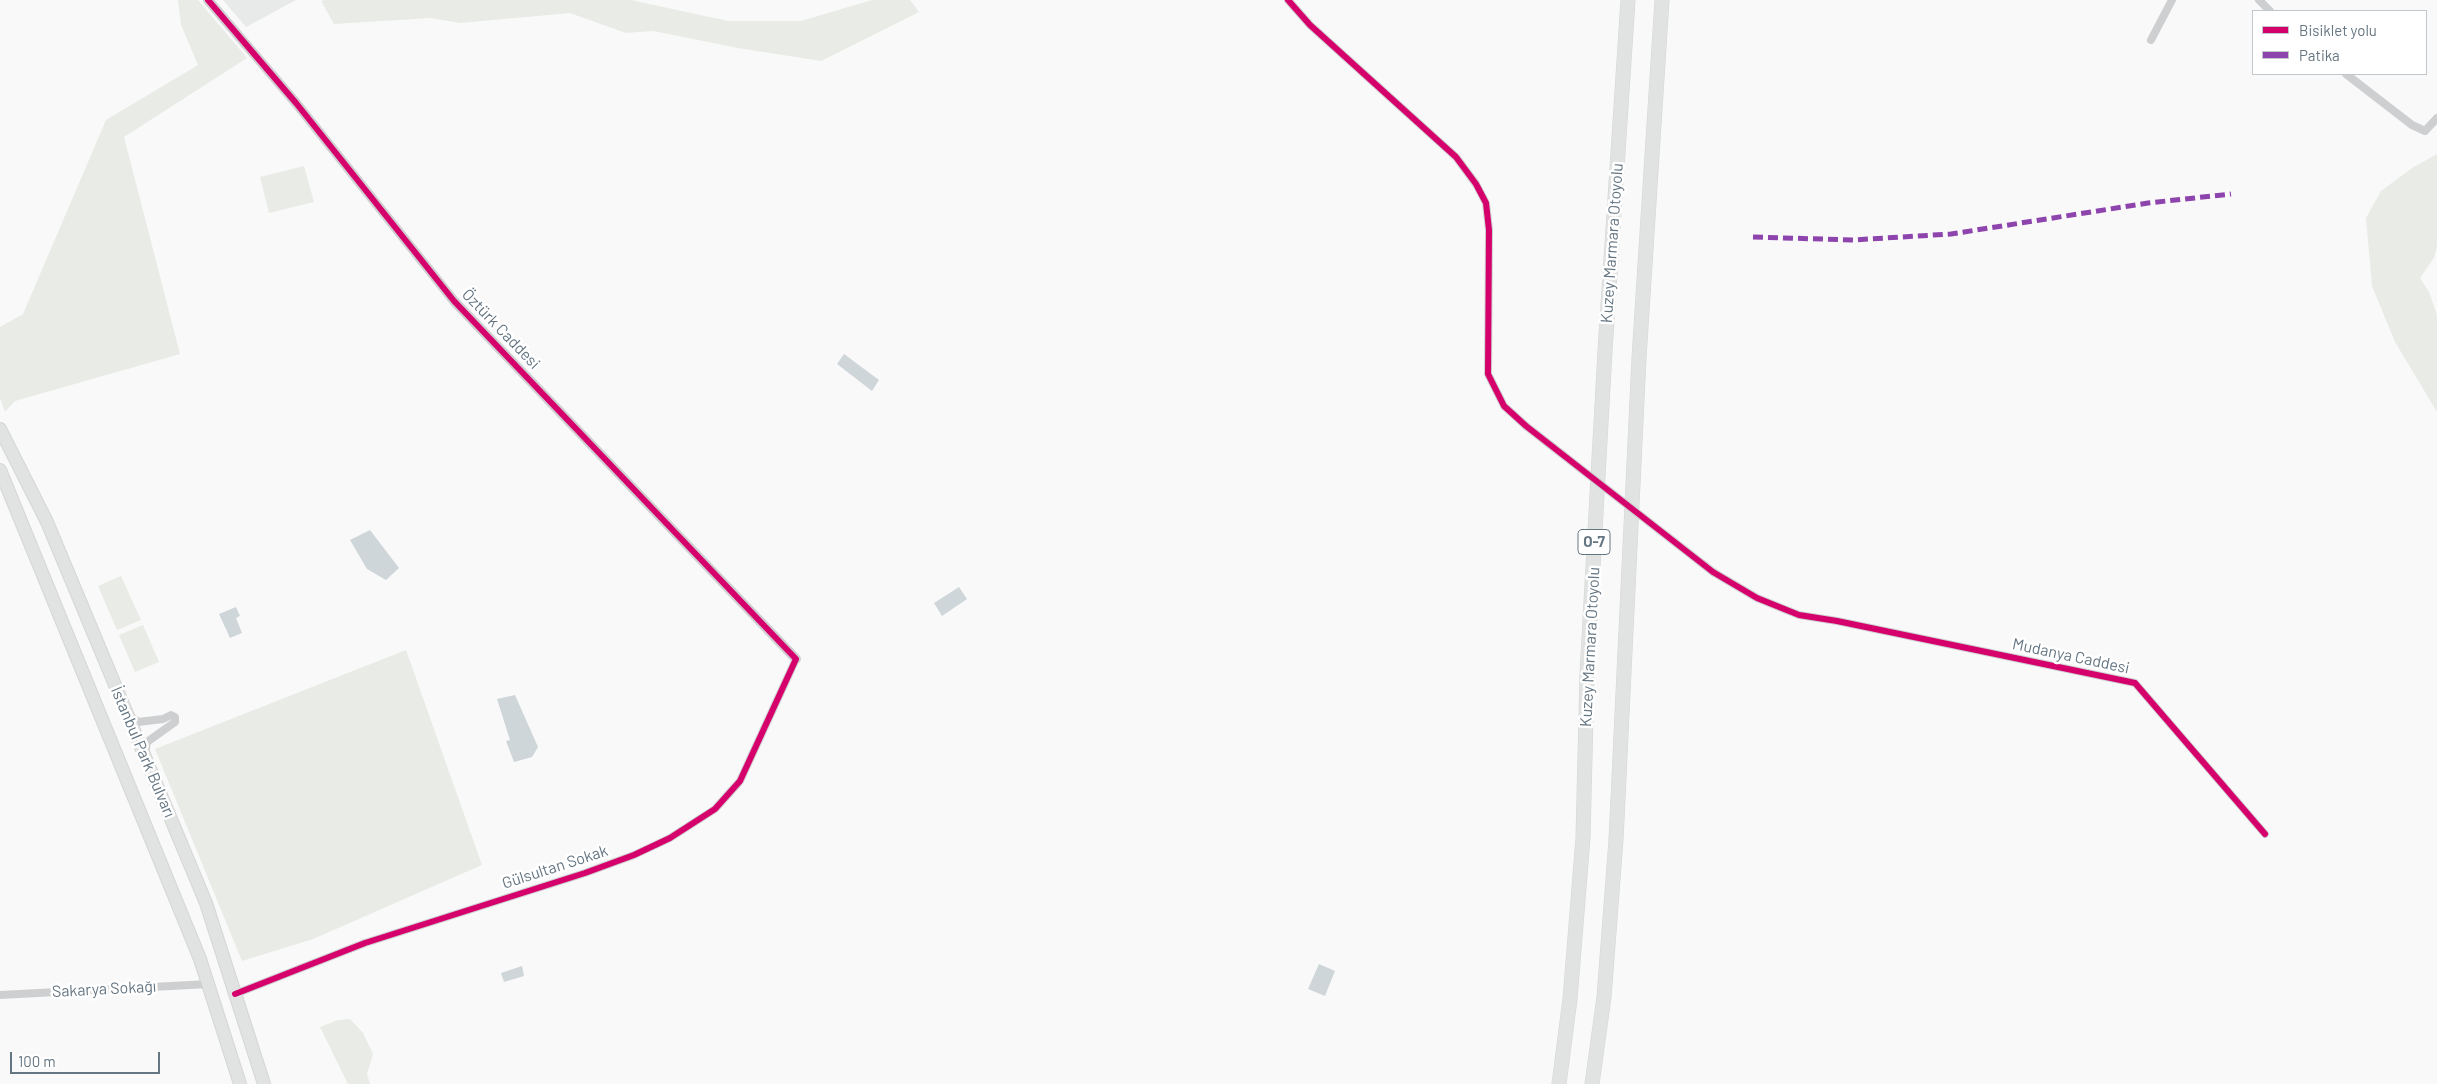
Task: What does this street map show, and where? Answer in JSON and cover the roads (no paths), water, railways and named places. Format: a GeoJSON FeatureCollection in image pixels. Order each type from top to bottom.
{"type":"FeatureCollection","features":[{"type":"Feature","properties":{"kind":"highway","name":"Kuzey Marmara Otoyolu"},"geometry":{"type":"LineString","coordinates":[[1559,1084],[1570,999],[1583,838],[1587,674],[1605,350],[1628,0]]}},
{"type":"Feature","properties":{"kind":"highway","name":"Kuzey Marmara Otoyolu"},"geometry":{"type":"LineString","coordinates":[[1592,1084],[1604,997],[1616,840],[1638,378],[1662,0]]}},
{"type":"Feature","properties":{"kind":"highway","name":"İstanbul Park Bulvarı"},"geometry":{"type":"LineString","coordinates":[[0,429],[47,522],[206,904],[264,1084]]}},
{"type":"Feature","properties":{"kind":"highway","name":"İstanbul Park Bulvarı"},"geometry":{"type":"LineString","coordinates":[[0,470],[209,984],[240,1084]]}},
{"type":"Feature","properties":{"kind":"street","name":"Öztürk Caddesi"},"geometry":{"type":"LineString","coordinates":[[208,0],[296,103],[454,301],[796,659]]}},
{"type":"Feature","properties":{"kind":"street","name":"Mudanya Caddesi"},"geometry":{"type":"LineString","coordinates":[[1288,0],[1310,25],[1456,157],[1476,184],[1486,203],[1489,230],[1488,374],[1504,406],[1526,426],[1713,572],[1757,598],[1799,615],[1837,621],[2135,683],[2265,834]]}},
{"type":"Feature","properties":{"kind":"street"},"geometry":{"type":"LineString","coordinates":[[2151,40],[2172,0]]}},
{"type":"Feature","properties":{"kind":"street"},"geometry":{"type":"LineString","coordinates":[[2259,0],[2269,10]]}},
{"type":"Feature","properties":{"kind":"street"},"geometry":{"type":"LineString","coordinates":[[2347,75],[2395,114],[2425,131],[2437,118]]}},
{"type":"Feature","properties":{"kind":"street","name":"Gülsultan Sokak"},"geometry":{"type":"LineString","coordinates":[[236,994],[365,943],[585,873],[634,855],[670,838],[715,808],[740,781],[796,659]]}},
{"type":"Feature","properties":{"kind":"street"},"geometry":{"type":"LineString","coordinates":[[127,713],[138,722],[162,719],[171,715],[175,717],[175,722],[147,742],[144,755]]}},
{"type":"Feature","properties":{"kind":"street","name":"Sakarya Sokağı"},"geometry":{"type":"LineString","coordinates":[[0,994],[209,984]]}}]}
